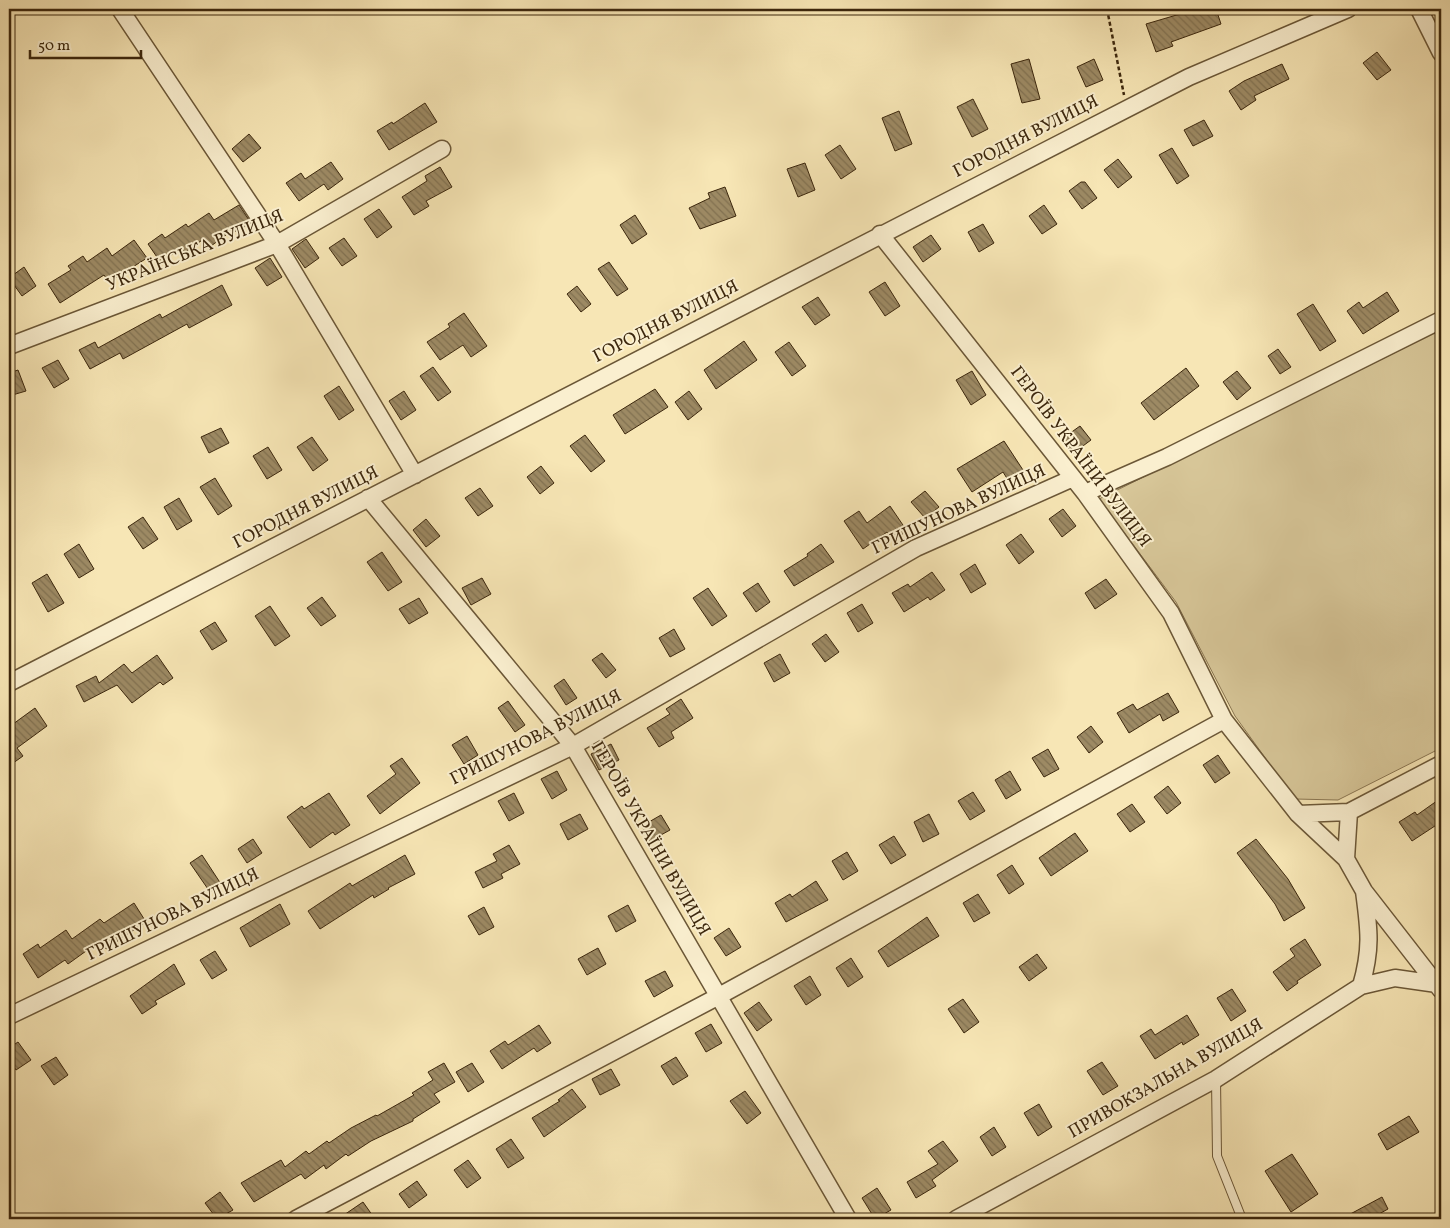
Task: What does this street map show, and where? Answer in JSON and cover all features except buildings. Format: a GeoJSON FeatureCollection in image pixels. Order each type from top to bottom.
{"type":"FeatureCollection","features":[{"type":"Feature","properties":{"kind":"street"},"geometry":{"type":"LineString","coordinates":[[120,9],[277,244],[415,474]]}},
{"type":"Feature","properties":{"kind":"street","name":"ГОРОДНЯ ВУЛИЦЯ"},"geometry":{"type":"LineString","coordinates":[[9,683],[1127,108],[1189,77],[1348,9]]}},
{"type":"Feature","properties":{"kind":"street"},"geometry":{"type":"LineString","coordinates":[[1419,9],[1441,53]]}},
{"type":"Feature","properties":{"kind":"street","name":"УКРАЇНСЬКА ВУЛИЦЯ"},"geometry":{"type":"LineString","coordinates":[[9,346],[277,244],[442,149]]}},
{"type":"Feature","properties":{"kind":"street","name":"ГЕРОЇВ УКРАЇНИ ВУЛИЦЯ"},"geometry":{"type":"LineString","coordinates":[[880,234],[1086,494],[1171,613],[1224,720],[1298,814],[1346,859],[1364,891]]}},
{"type":"Feature","properties":{"kind":"street"},"geometry":{"type":"LineString","coordinates":[[1086,494],[1167,457],[1441,320]]}},
{"type":"Feature","properties":{"kind":"street","name":"ГРИШУНОВА ВУЛИЦЯ"},"geometry":{"type":"LineString","coordinates":[[9,1016],[573,746],[916,548],[1073,478]]}},
{"type":"Feature","properties":{"kind":"street","name":"ГЕРОЇВ УКРАЇНИ ВУЛИЦЯ"},"geometry":{"type":"LineString","coordinates":[[368,498],[573,746],[719,996]]}},
{"type":"Feature","properties":{"kind":"street"},"geometry":{"type":"LineString","coordinates":[[296,1219],[719,996],[1224,720]]}},
{"type":"Feature","properties":{"kind":"street"},"geometry":{"type":"LineString","coordinates":[[1298,814],[1349,812],[1441,764]]}},
{"type":"Feature","properties":{"kind":"street"},"geometry":{"type":"LineString","coordinates":[[1346,859],[1349,812]]}},
{"type":"Feature","properties":{"kind":"street"},"geometry":{"type":"LineString","coordinates":[[1361,986],[1369,958],[1369,928],[1364,891]]}},
{"type":"Feature","properties":{"kind":"street"},"geometry":{"type":"LineString","coordinates":[[1364,891],[1439,988]]}},
{"type":"Feature","properties":{"kind":"street","name":"ПРИВОКЗАЛЬНА ВУЛИЦЯ"},"geometry":{"type":"LineString","coordinates":[[956,1219],[1216,1079],[1361,986],[1396,978],[1439,988]]}},
{"type":"Feature","properties":{"kind":"street"},"geometry":{"type":"LineString","coordinates":[[719,996],[848,1219]]}},
{"type":"Feature","properties":{"kind":"lane"},"geometry":{"type":"LineString","coordinates":[[1216,1079],[1217,1156],[1242,1219]]}},
{"type":"Feature","properties":{"kind":"path"},"geometry":{"type":"LineString","coordinates":[[1107,9],[1127,108]]}},
{"type":"Feature","properties":{"kind":"shaded area"},"geometry":{"type":"Polygon","coordinates":[[[1441,330],[1441,748],[1338,800],[1295,799],[1235,716],[1176,602],[1099,499],[1441,330]]]}}]}
